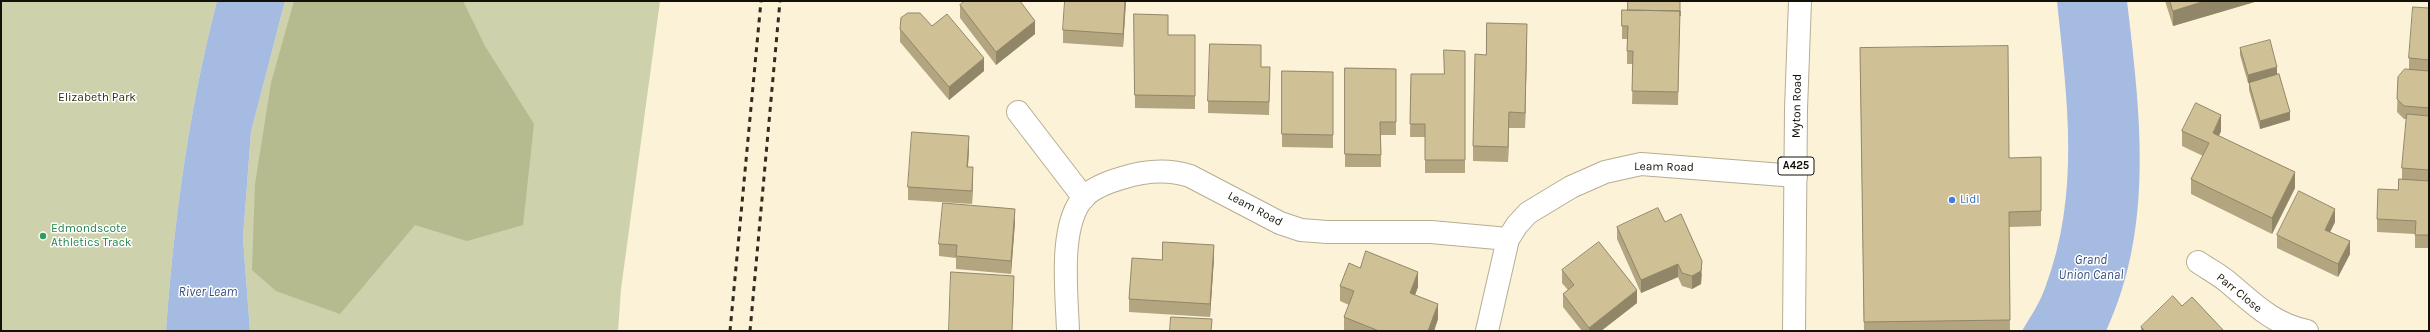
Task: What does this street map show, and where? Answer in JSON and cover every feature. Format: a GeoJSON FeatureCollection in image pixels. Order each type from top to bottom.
{"type":"FeatureCollection","features":[{"type":"Feature","properties":{"kind":"street","name":"Myton Road"},"geometry":{"type":"LineString","coordinates":[[1794,331],[1796,109],[1800,1]]}},
{"type":"Feature","properties":{"kind":"street"},"geometry":{"type":"LineString","coordinates":[[1018,112],[1084,198]]}},
{"type":"Feature","properties":{"kind":"street","name":"Leam Road"},"geometry":{"type":"LineString","coordinates":[[1487,331],[1508,239],[1517,225],[1528,213],[1553,196],[1598,174],[1641,164],[1796,176]]}},
{"type":"Feature","properties":{"kind":"street","name":"Leam Road"},"geometry":{"type":"LineString","coordinates":[[1068,331],[1067,240],[1076,212],[1084,198],[1100,186],[1139,172],[1176,171],[1202,181],[1280,223],[1301,230],[1327,232],[1431,232],[1508,239]]}},
{"type":"Feature","properties":{"kind":"street","name":"Parr Close"},"geometry":{"type":"LineString","coordinates":[[2198,262],[2228,282],[2278,327],[2307,331]]}},
{"type":"Feature","properties":{"kind":"green space","name":"Elizabeth Park"},"geometry":{"type":"Polygon","coordinates":[[[1,1],[217,1],[198,83],[184,165],[173,248],[166,331],[1,331],[1,1]]]}},
{"type":"Feature","properties":{"kind":"green space"},"geometry":{"type":"Polygon","coordinates":[[[285,1],[660,1],[621,289],[618,331],[250,331],[243,238],[251,132],[285,1]]]}},
{"type":"Feature","properties":{"kind":"green space"},"geometry":{"type":"Polygon","coordinates":[[[294,1],[463,1],[485,46],[534,124],[523,225],[467,241],[415,225],[340,314],[276,291],[252,270],[255,184],[271,83],[294,1]]]}},
{"type":"Feature","properties":{"kind":"water","name":"River Leam"},"geometry":{"type":"Polygon","coordinates":[[[217,1],[285,1],[251,132],[243,238],[250,331],[166,331],[173,248],[184,165],[198,83],[217,1]]]}},
{"type":"Feature","properties":{"kind":"water","name":"Grand Union Canal"},"geometry":{"type":"Polygon","coordinates":[[[2057,1],[2127,1],[2139,127],[2140,168],[2138,210],[2132,251],[2122,291],[2106,331],[2022,331],[2043,294],[2056,252],[2063,217],[2067,182],[2067,110],[2057,1]]]}},
{"type":"Feature","properties":{"kind":"building"},"geometry":{"type":"Polygon","coordinates":[[[965,1],[1020,1],[1035,21],[996,52],[960,5],[965,1]]]}},
{"type":"Feature","properties":{"kind":"building"},"geometry":{"type":"Polygon","coordinates":[[[1065,1],[1125,1],[1123,34],[1063,30],[1065,1]]]}},
{"type":"Feature","properties":{"kind":"building"},"geometry":{"type":"Polygon","coordinates":[[[1628,1],[1680,1],[1680,11],[1628,10],[1628,1]]]}},
{"type":"Feature","properties":{"kind":"building"},"geometry":{"type":"Polygon","coordinates":[[[2170,1],[2205,1],[2173,11],[2170,1]]]}},
{"type":"Feature","properties":{"kind":"building"},"geometry":{"type":"Polygon","coordinates":[[[2413,7],[2429,8],[2429,60],[2409,58],[2413,7]]]}},
{"type":"Feature","properties":{"kind":"building"},"geometry":{"type":"Polygon","coordinates":[[[1622,10],[1680,11],[1678,92],[1632,91],[1633,51],[1627,51],[1628,26],[1622,26],[1622,10]]]}},
{"type":"Feature","properties":{"kind":"building"},"geometry":{"type":"Polygon","coordinates":[[[908,13],[920,13],[932,26],[947,14],[984,58],[949,87],[900,29],[901,18],[908,13]]]}},
{"type":"Feature","properties":{"kind":"building"},"geometry":{"type":"Polygon","coordinates":[[[1134,14],[1168,15],[1168,35],[1195,35],[1195,96],[1135,95],[1134,14]]]}},
{"type":"Feature","properties":{"kind":"building"},"geometry":{"type":"Polygon","coordinates":[[[1487,23],[1527,24],[1525,113],[1509,112],[1508,147],[1473,146],[1475,54],[1486,55],[1487,23]]]}},
{"type":"Feature","properties":{"kind":"building"},"geometry":{"type":"Polygon","coordinates":[[[2270,40],[2277,67],[2248,75],[2240,48],[2270,40]]]}},
{"type":"Feature","properties":{"kind":"building"},"geometry":{"type":"Polygon","coordinates":[[[1210,44],[1261,45],[1261,67],[1270,67],[1269,102],[1208,101],[1210,44]]]}},
{"type":"Feature","properties":{"kind":"building","name":"Lidl"},"geometry":{"type":"Polygon","coordinates":[[[2008,46],[2009,158],[2041,157],[2041,211],[2009,212],[2010,320],[1864,322],[1860,48],[2008,46]]]}},
{"type":"Feature","properties":{"kind":"building"},"geometry":{"type":"Polygon","coordinates":[[[1444,50],[1465,51],[1465,160],[1425,160],[1425,124],[1410,124],[1411,74],[1444,74],[1444,50]]]}},
{"type":"Feature","properties":{"kind":"building"},"geometry":{"type":"Polygon","coordinates":[[[1345,68],[1396,69],[1396,122],[1380,122],[1381,155],[1345,154],[1345,68]]]}},
{"type":"Feature","properties":{"kind":"building"},"geometry":{"type":"Polygon","coordinates":[[[2405,69],[2429,71],[2429,108],[2404,106],[2397,99],[2398,77],[2405,69]]]}},
{"type":"Feature","properties":{"kind":"building"},"geometry":{"type":"Polygon","coordinates":[[[1282,71],[1333,72],[1333,135],[1282,134],[1282,71]]]}},
{"type":"Feature","properties":{"kind":"building"},"geometry":{"type":"Polygon","coordinates":[[[2279,74],[2290,112],[2260,121],[2249,83],[2279,74]]]}},
{"type":"Feature","properties":{"kind":"building"},"geometry":{"type":"Polygon","coordinates":[[[2196,103],[2221,115],[2213,133],[2295,172],[2272,218],[2191,179],[2209,143],[2182,131],[2196,103]]]}},
{"type":"Feature","properties":{"kind":"building"},"geometry":{"type":"Polygon","coordinates":[[[2407,114],[2429,116],[2429,170],[2402,168],[2407,114]]]}},
{"type":"Feature","properties":{"kind":"building"},"geometry":{"type":"Polygon","coordinates":[[[912,132],[969,136],[967,167],[973,167],[972,191],[908,187],[912,132]]]}},
{"type":"Feature","properties":{"kind":"building"},"geometry":{"type":"Polygon","coordinates":[[[2399,179],[2429,181],[2429,235],[2415,235],[2416,221],[2377,219],[2378,189],[2398,190],[2399,179]]]}},
{"type":"Feature","properties":{"kind":"building"},"geometry":{"type":"Polygon","coordinates":[[[2299,191],[2335,209],[2325,230],[2350,241],[2338,264],[2277,235],[2299,191]]]}},
{"type":"Feature","properties":{"kind":"building"},"geometry":{"type":"Polygon","coordinates":[[[943,203],[1015,209],[1011,261],[956,256],[957,245],[939,244],[943,203]]]}},
{"type":"Feature","properties":{"kind":"building"},"geometry":{"type":"Polygon","coordinates":[[[1658,208],[1665,222],[1681,214],[1702,261],[1701,271],[1692,276],[1682,273],[1678,264],[1641,280],[1617,227],[1658,208]]]}},
{"type":"Feature","properties":{"kind":"building"},"geometry":{"type":"Polygon","coordinates":[[[1163,242],[1214,245],[1210,304],[1129,299],[1132,258],[1162,260],[1163,242]]]}},
{"type":"Feature","properties":{"kind":"building"},"geometry":{"type":"Polygon","coordinates":[[[1599,242],[1637,290],[1589,328],[1563,294],[1574,285],[1562,270],[1599,242]]]}},
{"type":"Feature","properties":{"kind":"building"},"geometry":{"type":"Polygon","coordinates":[[[1366,251],[1418,272],[1410,293],[1438,304],[1428,331],[1379,331],[1344,317],[1354,291],[1340,286],[1349,263],[1360,268],[1366,251]]]}},
{"type":"Feature","properties":{"kind":"building"},"geometry":{"type":"Polygon","coordinates":[[[951,272],[1014,276],[1012,331],[949,331],[951,272]]]}},
{"type":"Feature","properties":{"kind":"building"},"geometry":{"type":"Polygon","coordinates":[[[2173,296],[2182,306],[2192,297],[2224,331],[2145,331],[2141,327],[2173,296]]]}},
{"type":"Feature","properties":{"kind":"building"},"geometry":{"type":"Polygon","coordinates":[[[1171,317],[1212,319],[1211,331],[1170,331],[1171,317]]]}},
{"type":"Feature","properties":{"kind":"railway"},"geometry":{"type":"LineString","coordinates":[[730,331],[761,1]]}},
{"type":"Feature","properties":{"kind":"railway"},"geometry":{"type":"LineString","coordinates":[[750,331],[780,1]]}},
{"type":"Feature","properties":{"kind":"place","name":"Lidl"},"geometry":{"type":"Point","coordinates":[1952,200]}},
{"type":"Feature","properties":{"kind":"place","name":"Edmondscote Athletics Track"},"geometry":{"type":"Point","coordinates":[43,236]}}]}
